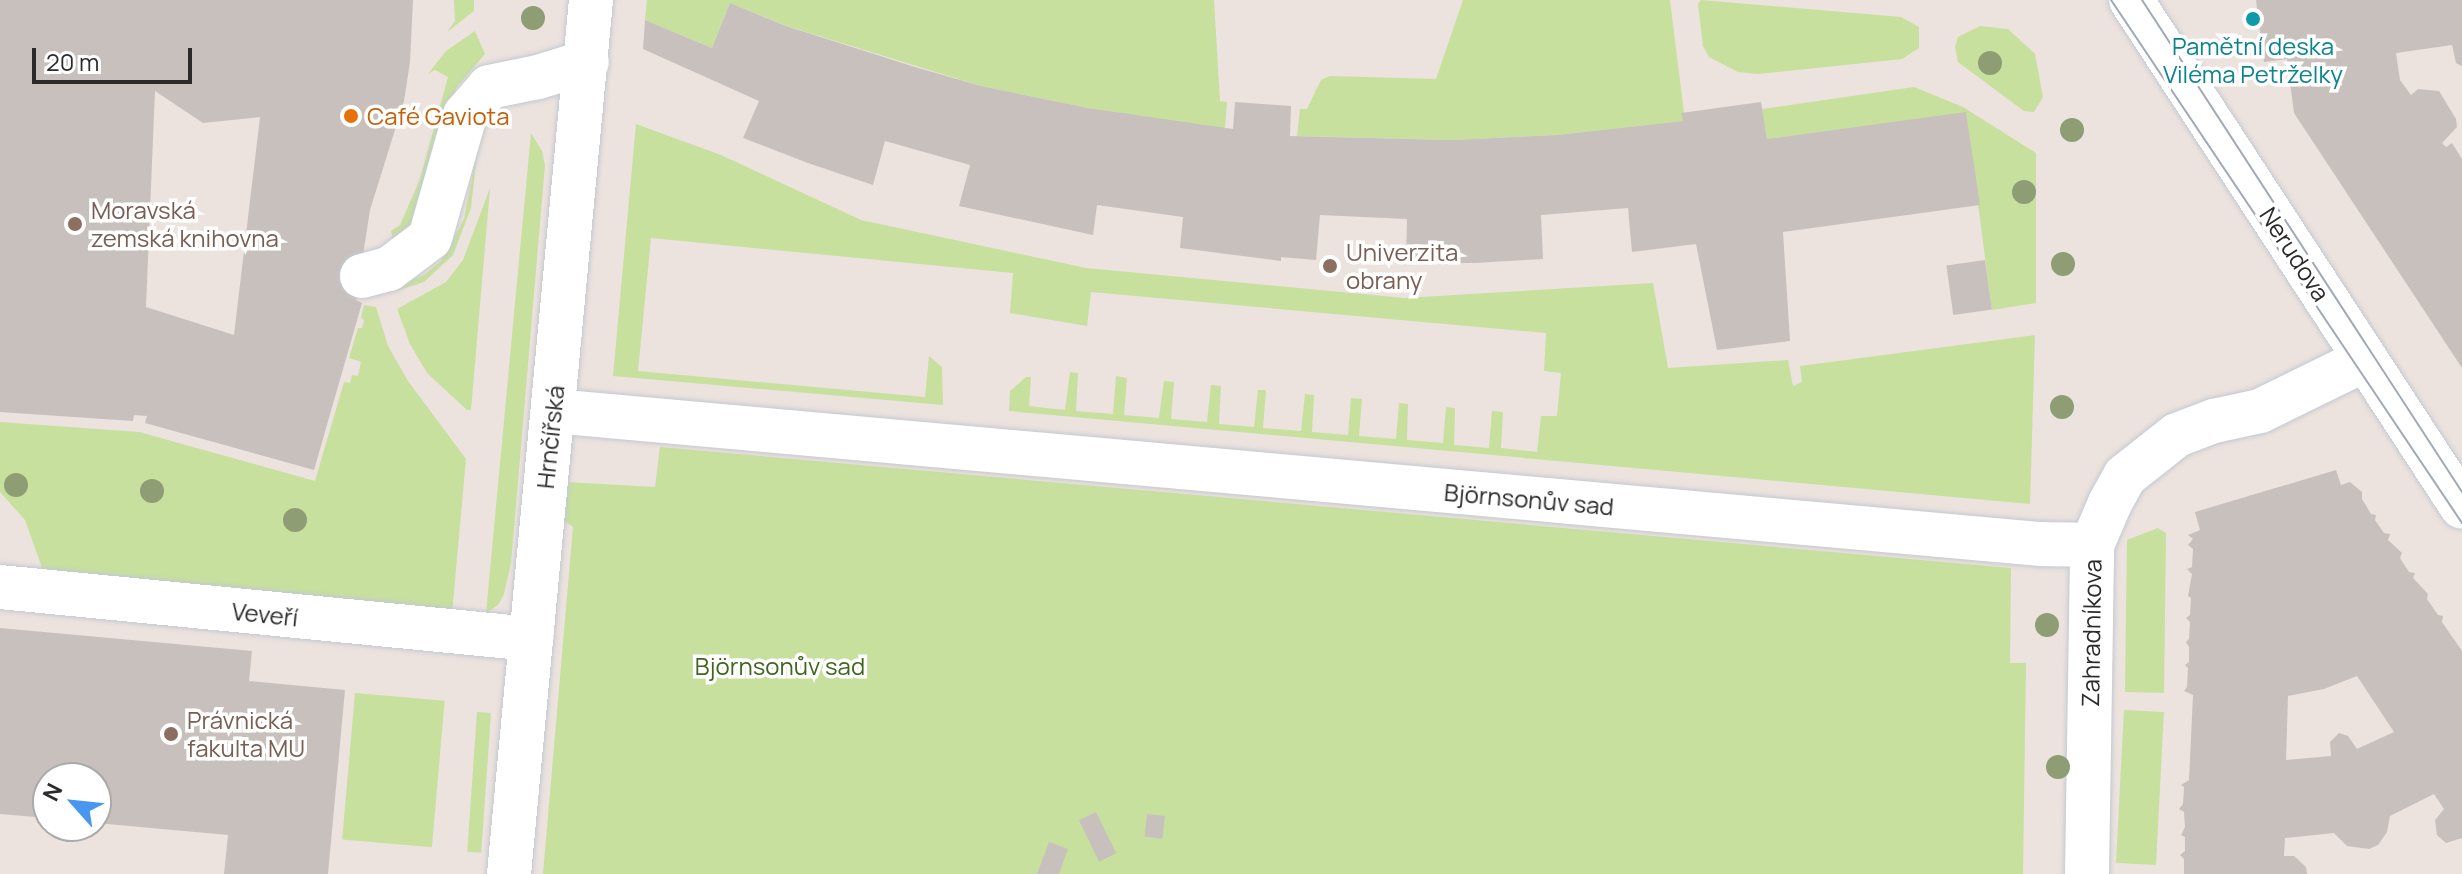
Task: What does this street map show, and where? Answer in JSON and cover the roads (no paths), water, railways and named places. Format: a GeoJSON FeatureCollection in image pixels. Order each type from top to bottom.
{"type":"FeatureCollection","features":[{"type":"Feature","properties":{"kind":"street","name":"Hrnčířská"},"geometry":{"type":"LineString","coordinates":[[509,874],[591,0]]}},
{"type":"Feature","properties":{"kind":"street","name":"Nerudova"},"geometry":{"type":"LineString","coordinates":[[2131,0],[2462,507]]}},
{"type":"Feature","properties":{"kind":"street"},"geometry":{"type":"LineString","coordinates":[[362,276],[389,269],[430,238],[465,115],[489,87],[587,62]]}},
{"type":"Feature","properties":{"kind":"street","name":"Zahradníkova"},"geometry":{"type":"LineString","coordinates":[[2087,874],[2092,545],[2125,476],[2177,435],[2214,421],[2260,411],[2364,360]]}},
{"type":"Feature","properties":{"kind":"street","name":"Björnsonův sad"},"geometry":{"type":"LineString","coordinates":[[553,411],[2041,544],[2092,545]]}},
{"type":"Feature","properties":{"kind":"street","name":"Veveří"},"geometry":{"type":"LineString","coordinates":[[0,587],[531,639]]}},
{"type":"Feature","properties":{"kind":"tram line"},"geometry":{"type":"LineString","coordinates":[[2111,0],[2462,523]]}},
{"type":"Feature","properties":{"kind":"tram line"},"geometry":{"type":"LineString","coordinates":[[2142,0],[2462,492]]}},
{"type":"Feature","properties":{"kind":"place","name":"Pamětní deska Viléma Petrželky"},"geometry":{"type":"Point","coordinates":[2253,19]}},
{"type":"Feature","properties":{"kind":"place","name":"Café Gaviota"},"geometry":{"type":"Point","coordinates":[351,116]}},
{"type":"Feature","properties":{"kind":"place","name":"Moravská zemská knihovna"},"geometry":{"type":"Point","coordinates":[75,224]}},
{"type":"Feature","properties":{"kind":"place","name":"Univerzita obrany"},"geometry":{"type":"Point","coordinates":[1330,266]}},
{"type":"Feature","properties":{"kind":"place","name":"Právnická fakulta MU"},"geometry":{"type":"Point","coordinates":[171,734]}}]}
